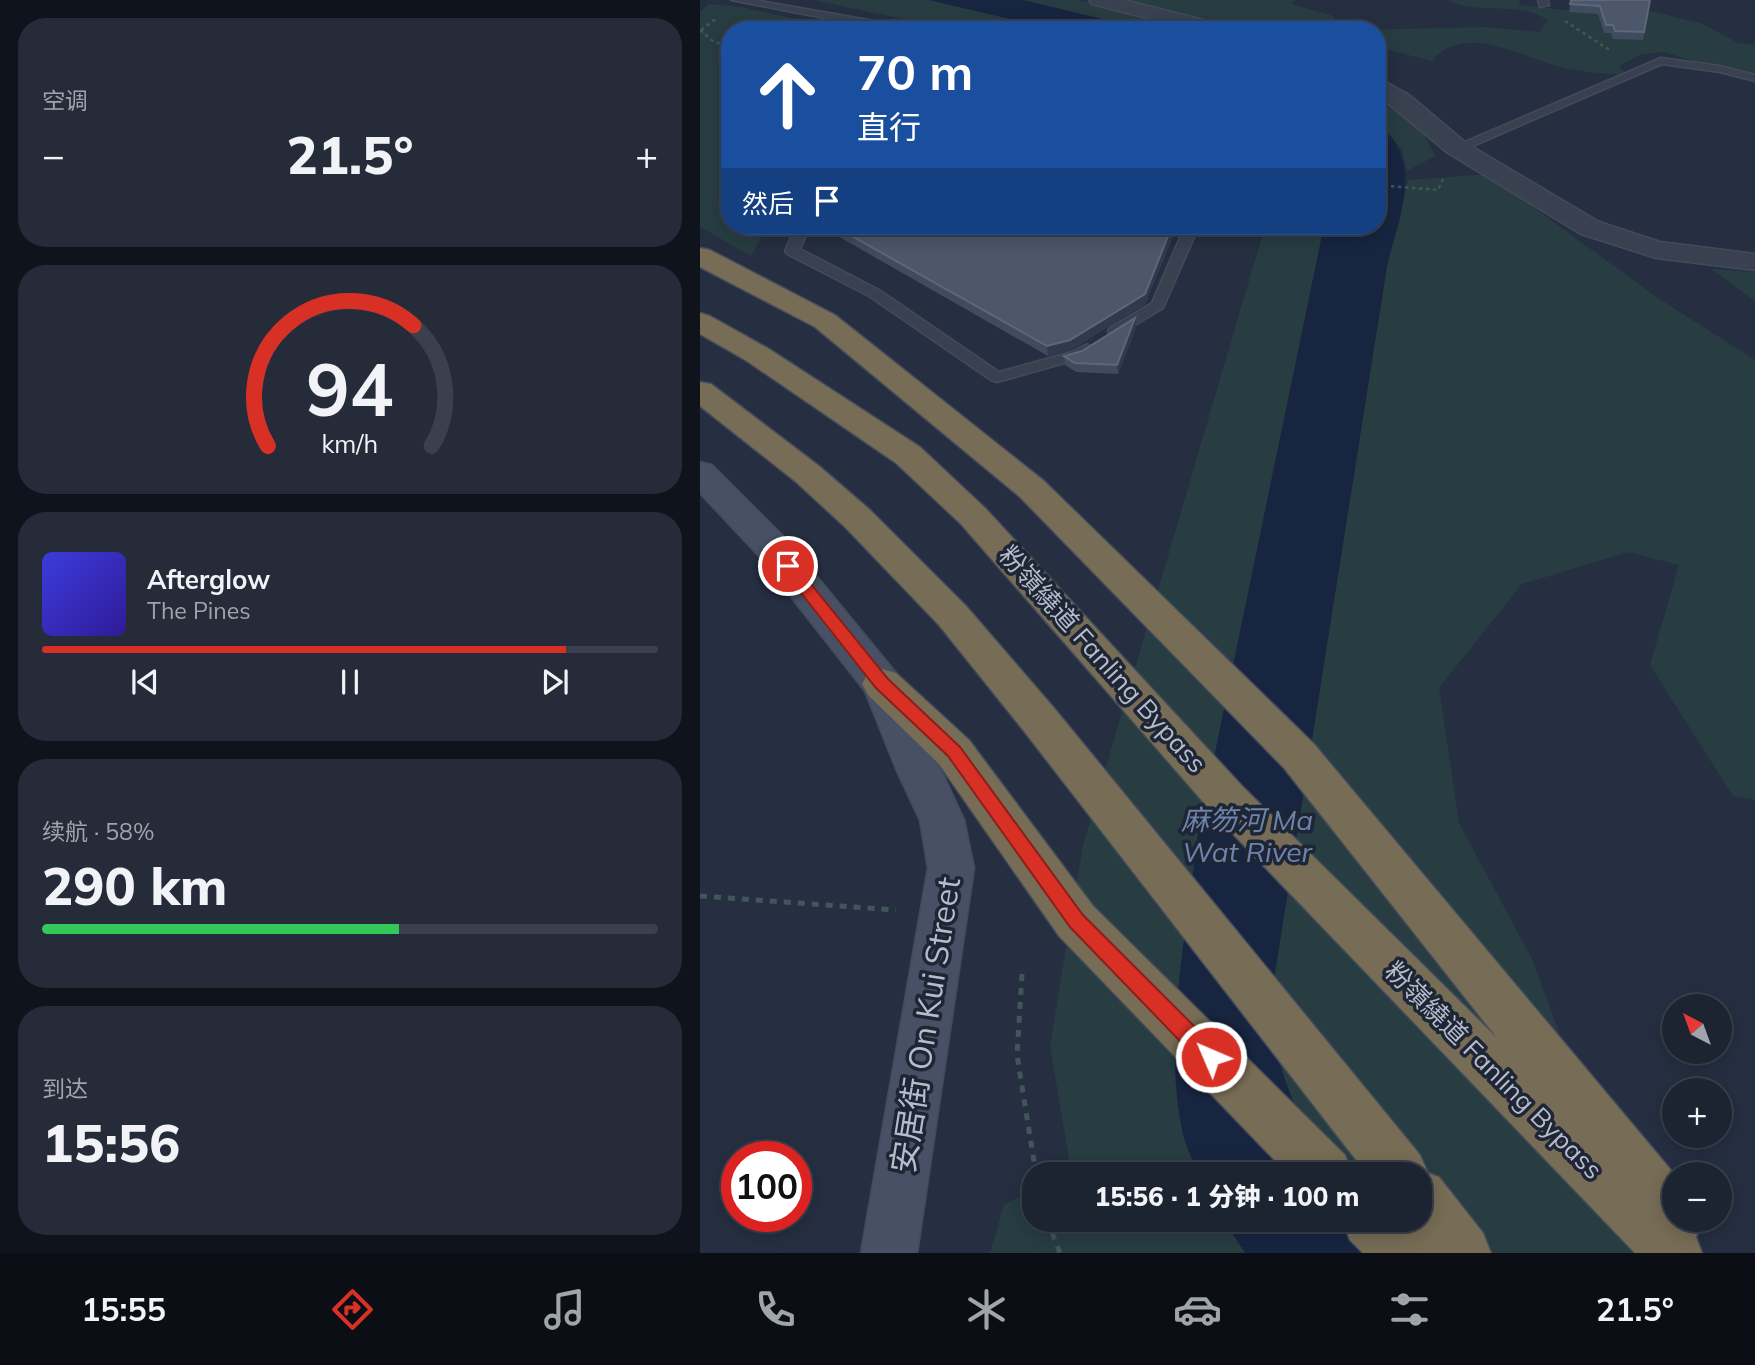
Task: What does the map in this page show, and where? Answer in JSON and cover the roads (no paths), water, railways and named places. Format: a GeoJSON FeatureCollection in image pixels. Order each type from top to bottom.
{"type":"FeatureCollection","features":[{"type":"Feature","properties":{"kind":"highway"},"geometry":{"type":"LineString","coordinates":[[700,256],[825,321],[1032,489],[1167,627],[1300,756],[1662,1203]]}},
{"type":"Feature","properties":{"kind":"highway","name":"粉嶺繞道 Fanling Bypass"},"geometry":{"type":"LineString","coordinates":[[700,322],[831,401],[908,455],[991,533],[1227,799],[1674,1253]]}},
{"type":"Feature","properties":{"kind":"highway"},"geometry":{"type":"LineString","coordinates":[[700,391],[765,436],[874,535],[938,601],[1035,712],[1080,773],[1391,1162]]}},
{"type":"Feature","properties":{"kind":"highway"},"geometry":{"type":"LineString","coordinates":[[882,684],[954,751],[1076,921],[1314,1162]]}},
{"type":"Feature","properties":{"kind":"highway"},"geometry":{"type":"LineString","coordinates":[[1432,1214],[1464,1253]]}},
{"type":"Feature","properties":{"kind":"highway"},"geometry":{"type":"LineString","coordinates":[[1382,1232],[1403,1253]]}},
{"type":"Feature","properties":{"kind":"highway"},"geometry":{"type":"LineString","coordinates":[[1685,1232],[1702,1253]]}},
{"type":"Feature","properties":{"kind":"street"},"geometry":{"type":"LineString","coordinates":[[1099,0],[1184,21]]}},
{"type":"Feature","properties":{"kind":"street"},"geometry":{"type":"LineString","coordinates":[[1386,90],[1457,149],[1590,228],[1656,250],[1755,262]]}},
{"type":"Feature","properties":{"kind":"street","name":"安居街 On Kui Street"},"geometry":{"type":"LineString","coordinates":[[700,473],[772,547],[882,684],[918,771],[942,820],[951,868],[889,1253]]}},
{"type":"Feature","properties":{"kind":"lane"},"geometry":{"type":"LineString","coordinates":[[736,0],[857,21]]}},
{"type":"Feature","properties":{"kind":"lane"},"geometry":{"type":"LineString","coordinates":[[1457,149],[1661,61],[1720,69],[1755,78]]}},
{"type":"Feature","properties":{"kind":"lane"},"geometry":{"type":"LineString","coordinates":[[799,235],[792,251],[874,293],[997,377],[1077,355],[1158,305],[1188,235]]}},
{"type":"Feature","properties":{"kind":"water"},"geometry":{"type":"Polygon","coordinates":[[[929,0],[1023,0],[1110,21],[1019,21],[929,0]]]}},
{"type":"Feature","properties":{"kind":"water","name":"麻笏河 Ma Wat River"},"geometry":{"type":"Polygon","coordinates":[[[1386,132],[1401,154],[1405,190],[1387,266],[1273,985],[1273,1034],[1282,1071],[1304,1124],[1325,1162],[1193,1162],[1183,1134],[1177,1098],[1175,1061],[1178,987],[1197,840],[1322,235],[1386,235],[1386,132]]]}},
{"type":"Feature","properties":{"kind":"water"},"geometry":{"type":"Polygon","coordinates":[[[1232,1232],[1378,1232],[1396,1253],[1245,1253],[1232,1232]]]}}]}
